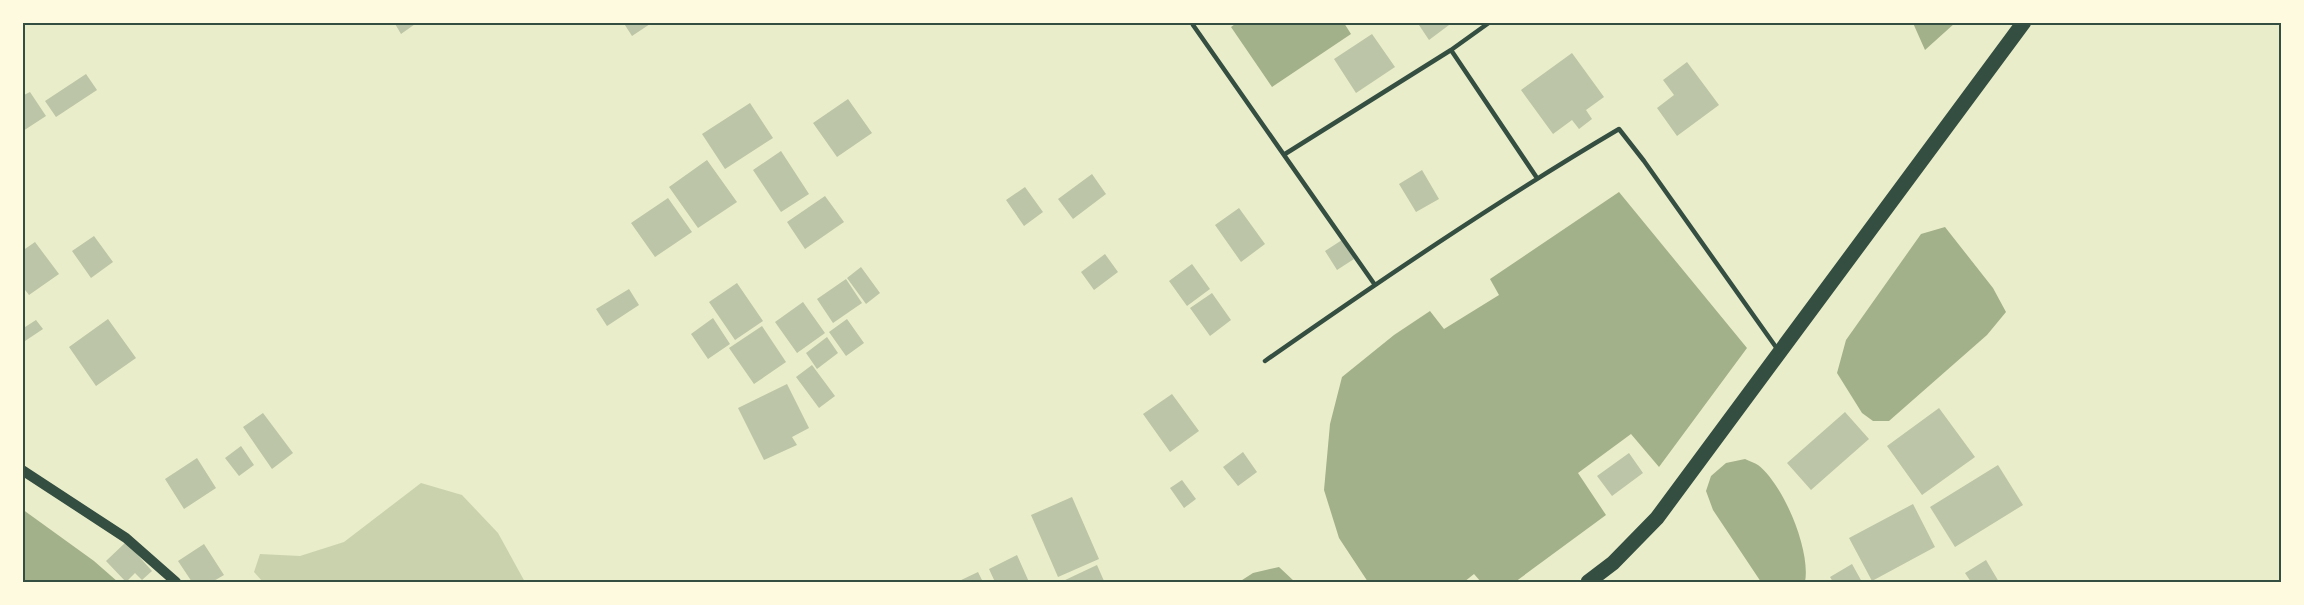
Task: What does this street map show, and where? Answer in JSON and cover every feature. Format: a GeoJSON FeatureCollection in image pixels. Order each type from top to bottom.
{"type":"FeatureCollection","features":[{"type":"Feature","properties":{"kind":"main road"},"geometry":{"type":"LineString","coordinates":[[1588,582],[1613,563],[1657,518],[2024,22]]}},
{"type":"Feature","properties":{"kind":"street"},"geometry":{"type":"LineString","coordinates":[[22,470],[126,538],[176,582]]}},
{"type":"Feature","properties":{"kind":"lane"},"geometry":{"type":"LineString","coordinates":[[1285,154],[1451,50],[1491,22]]}},
{"type":"Feature","properties":{"kind":"lane"},"geometry":{"type":"LineString","coordinates":[[1193,24],[1375,285]]}},
{"type":"Feature","properties":{"kind":"lane"},"geometry":{"type":"LineString","coordinates":[[1451,50],[1537,178]]}},
{"type":"Feature","properties":{"kind":"lane"},"geometry":{"type":"LineString","coordinates":[[1265,361],[1537,178],[1619,129],[1779,353]]}},
{"type":"Feature","properties":{"kind":"shaded area"},"geometry":{"type":"Polygon","coordinates":[[[1238,22],[1344,23],[1351,34],[1272,87],[1231,27],[1238,22]]]}},
{"type":"Feature","properties":{"kind":"shaded area"},"geometry":{"type":"Polygon","coordinates":[[[1913,23],[1955,23],[1925,50],[1913,23]]]}},
{"type":"Feature","properties":{"kind":"shaded area"},"geometry":{"type":"Polygon","coordinates":[[[1619,192],[1747,348],[1659,467],[1631,434],[1578,473],[1606,515],[1515,582],[1481,582],[1474,574],[1464,582],[1368,582],[1339,538],[1324,490],[1330,424],[1342,377],[1394,335],[1430,311],[1444,329],[1499,295],[1490,279],[1619,192]]]}},
{"type":"Feature","properties":{"kind":"shaded area"},"geometry":{"type":"Polygon","coordinates":[[[1945,227],[1993,288],[2006,312],[1987,335],[1889,421],[1873,421],[1862,413],[1837,373],[1846,340],[1921,234],[1945,227]]]}},
{"type":"Feature","properties":{"kind":"shaded area"},"geometry":{"type":"Polygon","coordinates":[[[1745,459],[1758,465],[1768,474],[1794,519],[1804,553],[1805,582],[1761,582],[1713,510],[1706,491],[1711,476],[1726,463],[1745,459]]]}},
{"type":"Feature","properties":{"kind":"shaded area"},"geometry":{"type":"Polygon","coordinates":[[[421,483],[462,495],[498,533],[525,582],[263,582],[254,572],[260,554],[300,556],[344,542],[421,483]]]}},
{"type":"Feature","properties":{"kind":"shaded area"},"geometry":{"type":"Polygon","coordinates":[[[22,509],[94,561],[118,582],[23,582],[22,509]]]}},
{"type":"Feature","properties":{"kind":"shaded area"},"geometry":{"type":"Polygon","coordinates":[[[1279,567],[1295,582],[1239,582],[1253,573],[1279,567]]]}},
{"type":"Feature","properties":{"kind":"building"},"geometry":{"type":"Polygon","coordinates":[[[394,22],[418,22],[401,34],[394,22]]]}},
{"type":"Feature","properties":{"kind":"building"},"geometry":{"type":"Polygon","coordinates":[[[623,22],[653,22],[632,36],[623,22]]]}},
{"type":"Feature","properties":{"kind":"building"},"geometry":{"type":"Polygon","coordinates":[[[1417,22],[1453,22],[1429,40],[1417,22]]]}},
{"type":"Feature","properties":{"kind":"building"},"geometry":{"type":"Polygon","coordinates":[[[1372,34],[1395,67],[1356,93],[1334,59],[1372,34]]]}},
{"type":"Feature","properties":{"kind":"building"},"geometry":{"type":"Polygon","coordinates":[[[1572,53],[1604,97],[1586,110],[1592,119],[1579,129],[1572,120],[1553,134],[1521,90],[1572,53]]]}},
{"type":"Feature","properties":{"kind":"building"},"geometry":{"type":"Polygon","coordinates":[[[1687,62],[1719,105],[1677,136],[1657,108],[1674,95],[1663,80],[1687,62]]]}},
{"type":"Feature","properties":{"kind":"building"},"geometry":{"type":"Polygon","coordinates":[[[86,74],[97,90],[56,117],[45,101],[86,74]]]}},
{"type":"Feature","properties":{"kind":"building"},"geometry":{"type":"Polygon","coordinates":[[[30,92],[46,116],[23,131],[22,96],[30,92]]]}},
{"type":"Feature","properties":{"kind":"building"},"geometry":{"type":"Polygon","coordinates":[[[848,99],[872,133],[837,157],[813,123],[848,99]]]}},
{"type":"Feature","properties":{"kind":"building"},"geometry":{"type":"Polygon","coordinates":[[[750,103],[773,138],[725,169],[702,134],[750,103]]]}},
{"type":"Feature","properties":{"kind":"building"},"geometry":{"type":"Polygon","coordinates":[[[781,151],[809,194],[781,212],[753,170],[781,151]]]}},
{"type":"Feature","properties":{"kind":"building"},"geometry":{"type":"Polygon","coordinates":[[[707,160],[737,202],[698,228],[669,187],[707,160]]]}},
{"type":"Feature","properties":{"kind":"building"},"geometry":{"type":"Polygon","coordinates":[[[1422,170],[1439,199],[1416,212],[1399,184],[1422,170]]]}},
{"type":"Feature","properties":{"kind":"building"},"geometry":{"type":"Polygon","coordinates":[[[1092,174],[1106,194],[1073,219],[1058,199],[1092,174]]]}},
{"type":"Feature","properties":{"kind":"building"},"geometry":{"type":"Polygon","coordinates":[[[1025,187],[1043,212],[1024,226],[1006,200],[1025,187]]]}},
{"type":"Feature","properties":{"kind":"building"},"geometry":{"type":"Polygon","coordinates":[[[825,196],[844,222],[805,249],[787,222],[825,196]]]}},
{"type":"Feature","properties":{"kind":"building"},"geometry":{"type":"Polygon","coordinates":[[[668,198],[692,232],[655,257],[631,223],[668,198]]]}},
{"type":"Feature","properties":{"kind":"building"},"geometry":{"type":"Polygon","coordinates":[[[1239,208],[1265,244],[1241,262],[1215,225],[1239,208]]]}},
{"type":"Feature","properties":{"kind":"building"},"geometry":{"type":"Polygon","coordinates":[[[94,236],[113,262],[91,278],[72,251],[94,236]]]}},
{"type":"Feature","properties":{"kind":"building"},"geometry":{"type":"Polygon","coordinates":[[[1342,240],[1354,259],[1337,270],[1325,251],[1342,240]]]}},
{"type":"Feature","properties":{"kind":"building"},"geometry":{"type":"Polygon","coordinates":[[[35,242],[59,274],[29,295],[22,286],[22,251],[35,242]]]}},
{"type":"Feature","properties":{"kind":"building"},"geometry":{"type":"Polygon","coordinates":[[[1105,254],[1118,272],[1094,290],[1081,272],[1105,254]]]}},
{"type":"Feature","properties":{"kind":"building"},"geometry":{"type":"Polygon","coordinates":[[[1192,264],[1210,289],[1187,306],[1169,281],[1192,264]]]}},
{"type":"Feature","properties":{"kind":"building"},"geometry":{"type":"Polygon","coordinates":[[[861,267],[880,293],[866,304],[847,278],[861,267]]]}},
{"type":"Feature","properties":{"kind":"building"},"geometry":{"type":"Polygon","coordinates":[[[846,279],[862,303],[833,323],[817,299],[846,279]]]}},
{"type":"Feature","properties":{"kind":"building"},"geometry":{"type":"Polygon","coordinates":[[[737,283],[763,321],[735,340],[709,302],[737,283]]]}},
{"type":"Feature","properties":{"kind":"building"},"geometry":{"type":"Polygon","coordinates":[[[629,289],[639,305],[607,326],[596,309],[629,289]]]}},
{"type":"Feature","properties":{"kind":"building"},"geometry":{"type":"Polygon","coordinates":[[[1212,293],[1231,320],[1210,336],[1190,308],[1212,293]]]}},
{"type":"Feature","properties":{"kind":"building"},"geometry":{"type":"Polygon","coordinates":[[[803,302],[825,333],[797,353],[775,322],[803,302]]]}},
{"type":"Feature","properties":{"kind":"building"},"geometry":{"type":"Polygon","coordinates":[[[713,318],[730,344],[708,359],[691,334],[713,318]]]}},
{"type":"Feature","properties":{"kind":"building"},"geometry":{"type":"Polygon","coordinates":[[[108,319],[136,358],[96,386],[69,347],[108,319]]]}},
{"type":"Feature","properties":{"kind":"building"},"geometry":{"type":"Polygon","coordinates":[[[847,319],[864,343],[846,356],[829,332],[847,319]]]}},
{"type":"Feature","properties":{"kind":"building"},"geometry":{"type":"Polygon","coordinates":[[[36,320],[43,329],[22,343],[22,329],[36,320]]]}},
{"type":"Feature","properties":{"kind":"building"},"geometry":{"type":"Polygon","coordinates":[[[762,326],[786,362],[754,384],[729,348],[762,326]]]}},
{"type":"Feature","properties":{"kind":"building"},"geometry":{"type":"Polygon","coordinates":[[[827,337],[838,353],[817,369],[806,353],[827,337]]]}},
{"type":"Feature","properties":{"kind":"building"},"geometry":{"type":"Polygon","coordinates":[[[812,365],[835,396],[819,408],[796,377],[812,365]]]}},
{"type":"Feature","properties":{"kind":"building"},"geometry":{"type":"Polygon","coordinates":[[[787,384],[809,428],[792,437],[797,445],[764,460],[738,408],[787,384]]]}},
{"type":"Feature","properties":{"kind":"building"},"geometry":{"type":"Polygon","coordinates":[[[1172,394],[1199,431],[1170,452],[1143,414],[1172,394]]]}},
{"type":"Feature","properties":{"kind":"building"},"geometry":{"type":"Polygon","coordinates":[[[1939,408],[1975,457],[1922,495],[1887,446],[1939,408]]]}},
{"type":"Feature","properties":{"kind":"building"},"geometry":{"type":"Polygon","coordinates":[[[1845,412],[1869,439],[1811,490],[1787,463],[1845,412]]]}},
{"type":"Feature","properties":{"kind":"building"},"geometry":{"type":"Polygon","coordinates":[[[263,413],[293,453],[272,469],[243,427],[263,413]]]}},
{"type":"Feature","properties":{"kind":"building"},"geometry":{"type":"Polygon","coordinates":[[[241,446],[254,465],[239,476],[225,458],[241,446]]]}},
{"type":"Feature","properties":{"kind":"building"},"geometry":{"type":"Polygon","coordinates":[[[1243,452],[1257,472],[1238,486],[1223,467],[1243,452]]]}},
{"type":"Feature","properties":{"kind":"building"},"geometry":{"type":"Polygon","coordinates":[[[1629,453],[1643,473],[1612,496],[1597,476],[1629,453]]]}},
{"type":"Feature","properties":{"kind":"building"},"geometry":{"type":"Polygon","coordinates":[[[197,458],[216,488],[184,509],[165,479],[197,458]]]}},
{"type":"Feature","properties":{"kind":"building"},"geometry":{"type":"Polygon","coordinates":[[[1998,465],[2023,505],[1955,547],[1930,507],[1998,465]]]}},
{"type":"Feature","properties":{"kind":"building"},"geometry":{"type":"Polygon","coordinates":[[[1182,480],[1196,499],[1184,508],[1170,488],[1182,480]]]}},
{"type":"Feature","properties":{"kind":"building"},"geometry":{"type":"Polygon","coordinates":[[[1072,497],[1099,559],[1058,577],[1031,515],[1072,497]]]}},
{"type":"Feature","properties":{"kind":"building"},"geometry":{"type":"Polygon","coordinates":[[[1913,504],[1935,547],[1872,581],[1849,538],[1913,504]]]}},
{"type":"Feature","properties":{"kind":"building"},"geometry":{"type":"Polygon","coordinates":[[[126,542],[152,571],[142,580],[135,573],[126,582],[106,561],[126,542]]]}},
{"type":"Feature","properties":{"kind":"building"},"geometry":{"type":"Polygon","coordinates":[[[204,544],[224,575],[212,582],[192,582],[178,561],[204,544]]]}},
{"type":"Feature","properties":{"kind":"building"},"geometry":{"type":"Polygon","coordinates":[[[1017,555],[1029,582],[995,582],[989,569],[1017,555]]]}},
{"type":"Feature","properties":{"kind":"building"},"geometry":{"type":"Polygon","coordinates":[[[1986,560],[1999,582],[1971,582],[1965,573],[1986,560]]]}},
{"type":"Feature","properties":{"kind":"building"},"geometry":{"type":"Polygon","coordinates":[[[1852,564],[1862,582],[1833,582],[1830,577],[1852,564]]]}},
{"type":"Feature","properties":{"kind":"building"},"geometry":{"type":"Polygon","coordinates":[[[1097,565],[1104,581],[1063,581],[1097,565]]]}},
{"type":"Feature","properties":{"kind":"building"},"geometry":{"type":"Polygon","coordinates":[[[978,572],[983,582],[957,582],[978,572]]]}}]}
